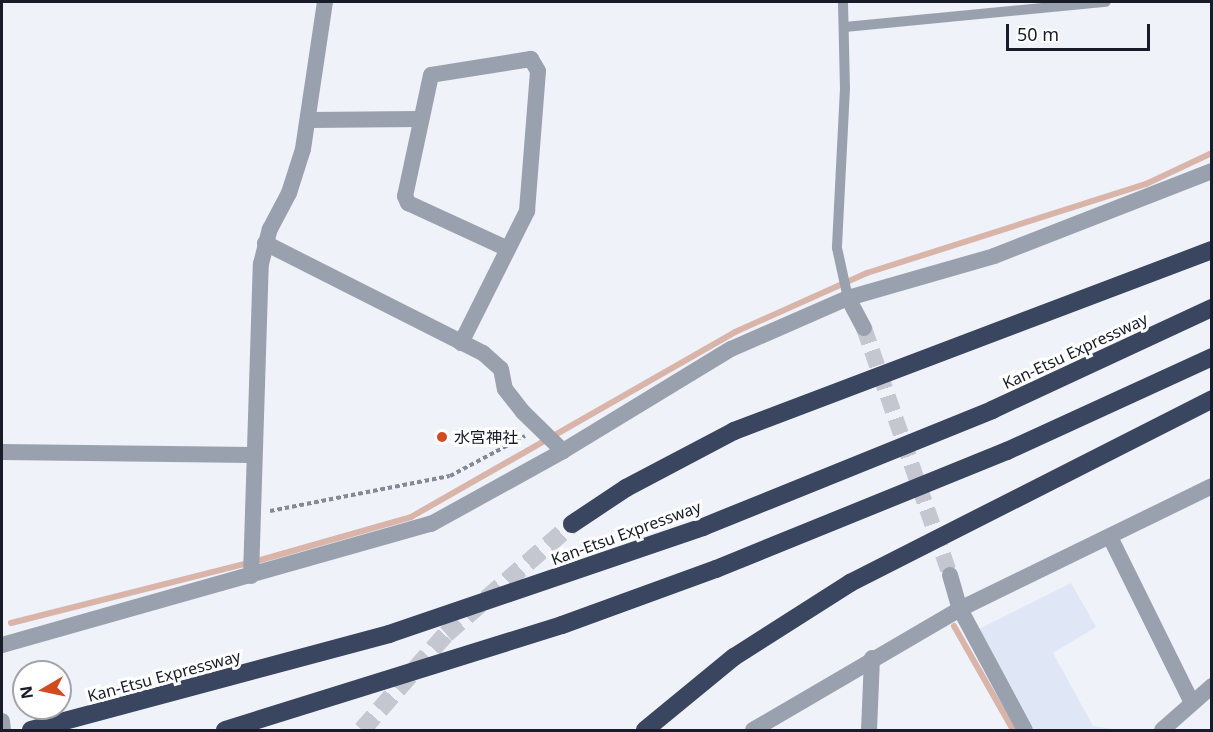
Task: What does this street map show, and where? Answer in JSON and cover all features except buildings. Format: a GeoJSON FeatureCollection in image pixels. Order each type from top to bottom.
{"type":"FeatureCollection","features":[{"type":"Feature","properties":{"kind":"highway"},"geometry":{"type":"LineString","coordinates":[[572,524],[626,488],[734,430],[1212,250]]}},
{"type":"Feature","properties":{"kind":"highway","name":"Kan-Etsu Expressway"},"geometry":{"type":"LineString","coordinates":[[31,730],[390,633],[650,546],[992,410],[1212,308]]}},
{"type":"Feature","properties":{"kind":"highway"},"geometry":{"type":"LineString","coordinates":[[225,730],[529,636],[717,569],[1007,451],[1212,357]]}},
{"type":"Feature","properties":{"kind":"highway"},"geometry":{"type":"LineString","coordinates":[[645,730],[734,657],[850,583],[1212,399]]}},
{"type":"Feature","properties":{"kind":"street"},"geometry":{"type":"LineString","coordinates":[[251,576],[253,455],[265,243],[288,193],[309,120],[325,2]]}},
{"type":"Feature","properties":{"kind":"street"},"geometry":{"type":"LineString","coordinates":[[461,343],[506,248],[527,211],[532,175],[538,70],[531,59],[431,75],[419,119],[405,196],[408,203],[506,248]]}},
{"type":"Feature","properties":{"kind":"street"},"geometry":{"type":"LineString","coordinates":[[309,120],[419,119]]}},
{"type":"Feature","properties":{"kind":"street"},"geometry":{"type":"LineString","coordinates":[[2,645],[431,524],[549,437],[847,295],[994,256],[1212,171]]}},
{"type":"Feature","properties":{"kind":"street"},"geometry":{"type":"LineString","coordinates":[[265,243],[483,353],[501,369],[505,389],[549,437]]}},
{"type":"Feature","properties":{"kind":"street"},"geometry":{"type":"LineString","coordinates":[[847,295],[864,328]]}},
{"type":"Feature","properties":{"kind":"street"},"geometry":{"type":"LineString","coordinates":[[2,452],[253,455]]}},
{"type":"Feature","properties":{"kind":"street"},"geometry":{"type":"LineString","coordinates":[[753,730],[872,658],[960,609],[1212,486]]}},
{"type":"Feature","properties":{"kind":"street"},"geometry":{"type":"LineString","coordinates":[[1110,537],[1191,701]]}},
{"type":"Feature","properties":{"kind":"street"},"geometry":{"type":"LineString","coordinates":[[950,575],[960,609],[1025,730]]}},
{"type":"Feature","properties":{"kind":"street"},"geometry":{"type":"LineString","coordinates":[[869,730],[872,658]]}},
{"type":"Feature","properties":{"kind":"street"},"geometry":{"type":"LineString","coordinates":[[1162,730],[1191,701],[1212,686]]}},
{"type":"Feature","properties":{"kind":"street"},"geometry":{"type":"LineString","coordinates":[[2,721],[3,730]]}},
{"type":"Feature","properties":{"kind":"lane"},"geometry":{"type":"LineString","coordinates":[[843,2],[845,27],[837,248],[847,295]]}},
{"type":"Feature","properties":{"kind":"lane"},"geometry":{"type":"LineString","coordinates":[[845,27],[1107,2]]}},
{"type":"Feature","properties":{"kind":"path"},"geometry":{"type":"LineString","coordinates":[[252,514],[450,476],[518,442],[549,437]]}},
{"type":"Feature","properties":{"kind":"shaded area"},"geometry":{"type":"Polygon","coordinates":[[[1071,583],[1096,627],[1053,653],[1093,726],[1119,730],[1033,730],[977,630],[1071,583]]]}},
{"type":"Feature","properties":{"kind":"waterway"},"geometry":{"type":"LineString","coordinates":[[257,561],[411,517],[735,332],[867,273],[1146,184],[1212,153]]}},
{"type":"Feature","properties":{"kind":"waterway"},"geometry":{"type":"LineString","coordinates":[[11,623],[245,564]]}},
{"type":"Feature","properties":{"kind":"waterway"},"geometry":{"type":"LineString","coordinates":[[954,626],[1013,730]]}},
{"type":"Feature","properties":{"kind":"tunnel"},"geometry":{"type":"LineString","coordinates":[[864,328],[950,575]]}},
{"type":"Feature","properties":{"kind":"tunnel"},"geometry":{"type":"LineString","coordinates":[[362,730],[446,634],[572,524]]}},
{"type":"Feature","properties":{"kind":"place","name":"水宮神社"},"geometry":{"type":"Point","coordinates":[442,437]}}]}
